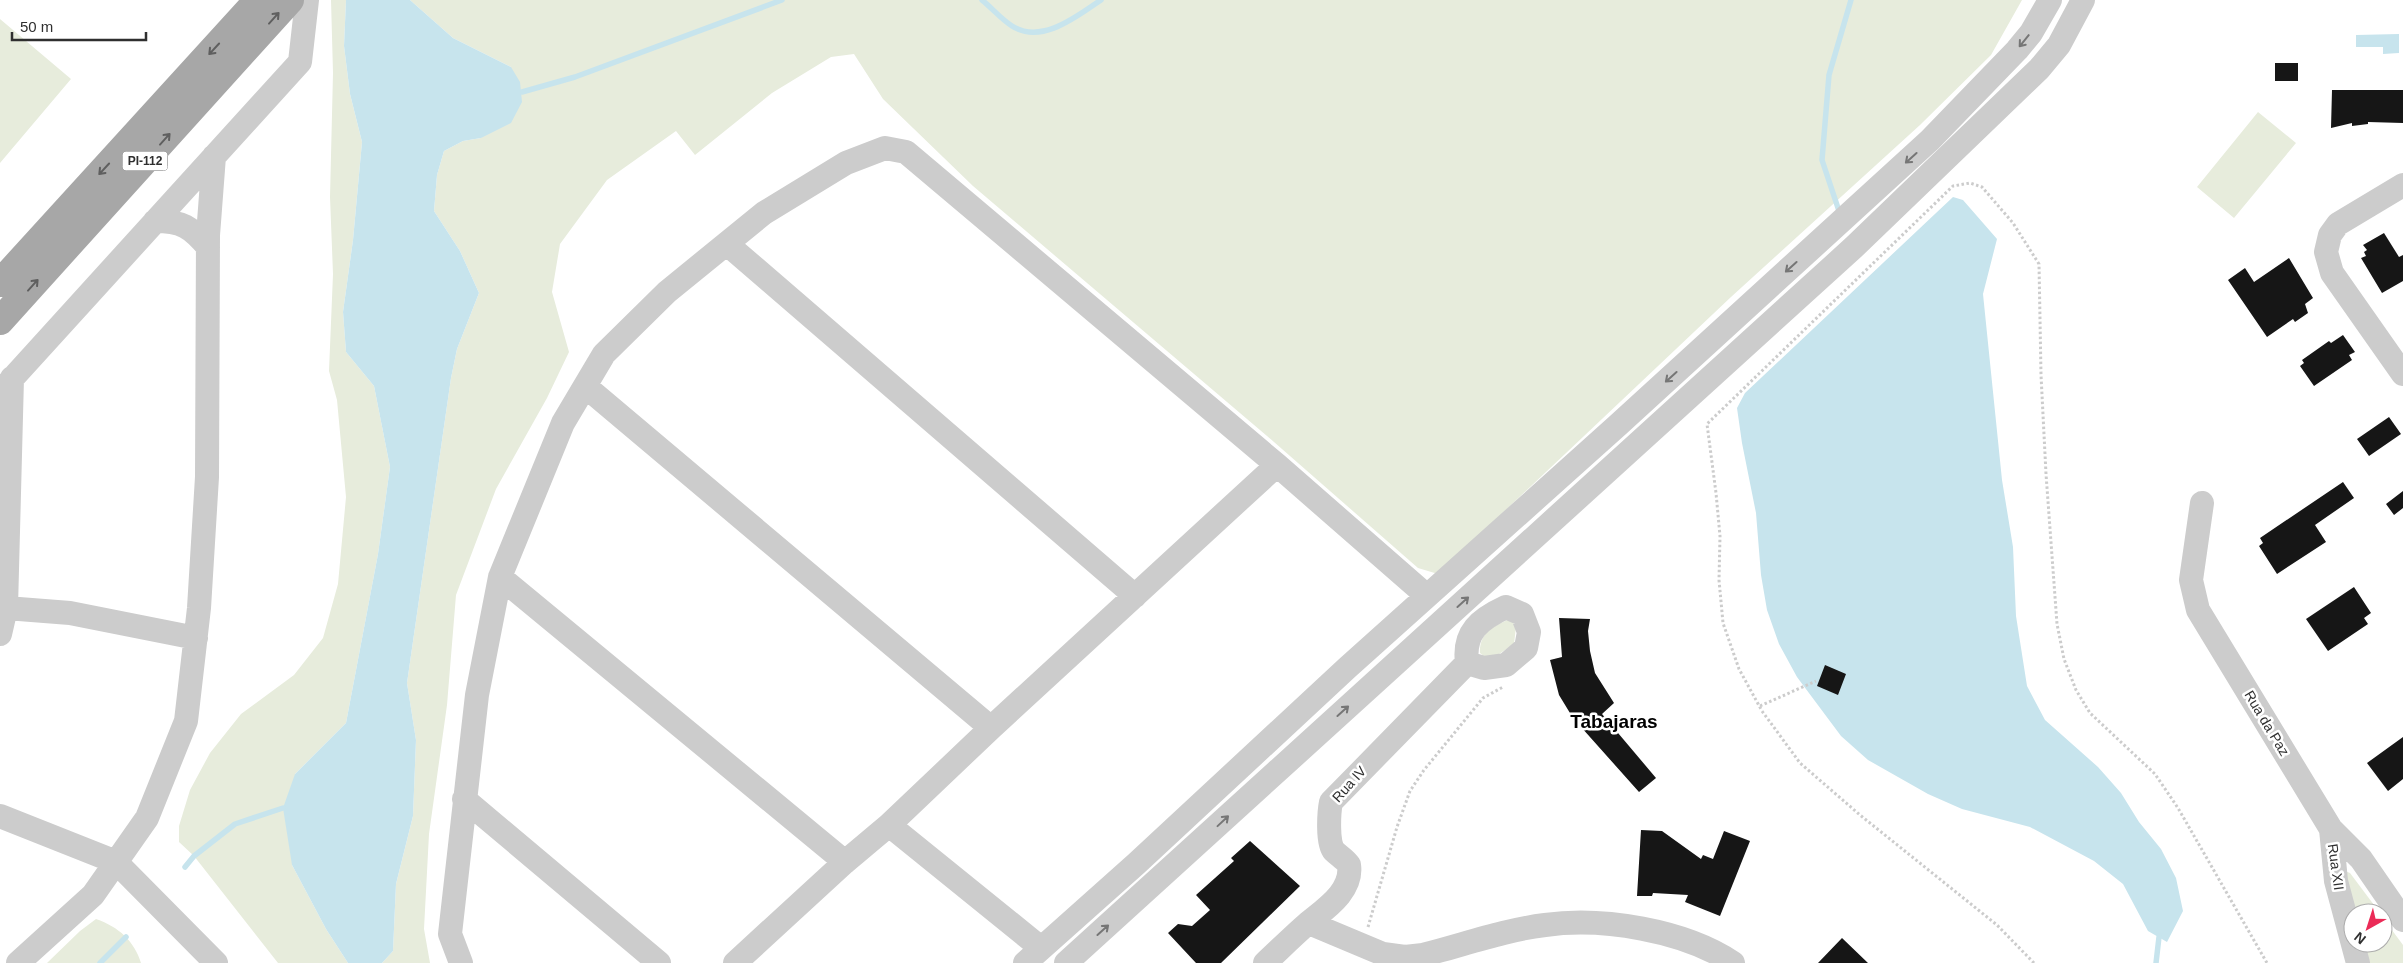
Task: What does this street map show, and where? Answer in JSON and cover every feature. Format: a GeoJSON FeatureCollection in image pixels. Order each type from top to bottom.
{"type":"FeatureCollection","features":[{"type":"Feature","properties":{"kind":"main road","name":"PI-112"},"geometry":{"type":"LineString","coordinates":[[0,283],[258,0]]}},
{"type":"Feature","properties":{"kind":"main road","name":"PI-112"},"geometry":{"type":"LineString","coordinates":[[0,321],[290,0]]}},
{"type":"Feature","properties":{"kind":"street"},"geometry":{"type":"LineString","coordinates":[[0,634],[6,608],[6,385],[300,62],[307,0]]}},
{"type":"Feature","properties":{"kind":"street"},"geometry":{"type":"LineString","coordinates":[[889,825],[1033,956],[1470,556],[1930,140],[1985,85],[2031,33],[2050,0]]}},
{"type":"Feature","properties":{"kind":"street"},"geometry":{"type":"LineString","coordinates":[[1066,963],[1854,247],[2004,104],[2059,45],[2083,0]]}},
{"type":"Feature","properties":{"kind":"street"},"geometry":{"type":"LineString","coordinates":[[1985,85],[2004,104]]}},
{"type":"Feature","properties":{"kind":"street"},"geometry":{"type":"LineString","coordinates":[[461,963],[450,934],[477,695],[500,577],[563,423],[604,354],[667,292],[764,213],[846,163],[886,148],[906,152],[1277,465],[1419,603],[1431,631]]}},
{"type":"Feature","properties":{"kind":"street"},"geometry":{"type":"LineString","coordinates":[[18,963],[93,895],[147,818],[186,722],[196,638],[207,477],[208,247],[214,156]]}},
{"type":"Feature","properties":{"kind":"street"},"geometry":{"type":"LineString","coordinates":[[2403,185],[2338,224],[2330,236],[2326,252],[2332,272],[2403,374]]}},
{"type":"Feature","properties":{"kind":"street"},"geometry":{"type":"LineString","coordinates":[[155,220],[181,223],[195,231],[208,247]]}},
{"type":"Feature","properties":{"kind":"street"},"geometry":{"type":"LineString","coordinates":[[727,244],[1135,596]]}},
{"type":"Feature","properties":{"kind":"street"},"geometry":{"type":"LineString","coordinates":[[585,386],[991,728]]}},
{"type":"Feature","properties":{"kind":"street"},"geometry":{"type":"LineString","coordinates":[[735,963],[845,862],[889,825],[991,728],[1277,465]]}},
{"type":"Feature","properties":{"kind":"street","name":"Rua da Paz"},"geometry":{"type":"LineString","coordinates":[[2202,503],[2191,580],[2198,610],[2331,829],[2361,859],[2403,920]]}},
{"type":"Feature","properties":{"kind":"street"},"geometry":{"type":"LineString","coordinates":[[1470,556],[1490,577]]}},
{"type":"Feature","properties":{"kind":"street"},"geometry":{"type":"LineString","coordinates":[[500,577],[845,862]]}},
{"type":"Feature","properties":{"kind":"street"},"geometry":{"type":"LineString","coordinates":[[6,608],[70,614],[196,638]]}},
{"type":"Feature","properties":{"kind":"street","name":"Rua IV"},"geometry":{"type":"LineString","coordinates":[[1265,963],[1309,922],[1334,902],[1346,883],[1350,870],[1347,862],[1331,846],[1329,815],[1331,802],[1467,663]]}},
{"type":"Feature","properties":{"kind":"street"},"geometry":{"type":"LineString","coordinates":[[464,800],[659,963]]}},
{"type":"Feature","properties":{"kind":"street"},"geometry":{"type":"LineString","coordinates":[[0,816],[116,862],[204,959]]}},
{"type":"Feature","properties":{"kind":"street","name":"Rua XII"},"geometry":{"type":"LineString","coordinates":[[2331,829],[2336,881],[2358,963]]}},
{"type":"Feature","properties":{"kind":"street"},"geometry":{"type":"LineString","coordinates":[[1309,922],[1362,947],[1383,954],[1405,957],[1423,955],[1545,925],[1602,924],[1664,934],[1707,950],[1733,963]]}},
{"type":"Feature","properties":{"kind":"path"},"geometry":{"type":"LineString","coordinates":[[2034,963],[1997,925],[1860,815],[1800,762],[1760,706],[1739,669],[1723,623],[1719,580],[1719,527],[1707,424],[1953,186],[1970,183],[1982,187],[2013,223],[2039,264],[2041,375],[2046,464],[2057,624],[2064,659],[2076,690],[2090,713],[2155,774],[2178,808],[2266,963]]}},
{"type":"Feature","properties":{"kind":"path"},"geometry":{"type":"LineString","coordinates":[[1760,706],[1816,681]]}},
{"type":"Feature","properties":{"kind":"path"},"geometry":{"type":"LineString","coordinates":[[1362,947],[1383,881],[1397,827],[1410,791],[1424,770],[1483,698],[1510,683]]}},
{"type":"Feature","properties":{"kind":"path"},"geometry":{"type":"LineString","coordinates":[[2027,963],[2031,959]]}},
{"type":"Feature","properties":{"kind":"green space"},"geometry":{"type":"Polygon","coordinates":[[[331,0],[346,0],[344,46],[350,94],[362,142],[353,240],[343,312],[346,352],[374,386],[390,467],[378,554],[346,723],[295,774],[292,865],[326,929],[348,963],[278,963],[194,856],[179,842],[179,826],[190,790],[210,753],[241,714],[294,675],[323,638],[338,584],[346,497],[337,400],[329,371],[333,274],[330,197],[333,73],[331,0]]]}},
{"type":"Feature","properties":{"kind":"green space"},"geometry":{"type":"Polygon","coordinates":[[[410,0],[2022,0],[1991,55],[1920,125],[1731,297],[1438,574],[1418,568],[1274,442],[973,186],[883,99],[854,54],[831,57],[772,93],[695,155],[676,131],[607,180],[560,244],[552,292],[569,352],[547,398],[496,489],[456,595],[447,705],[429,834],[424,929],[430,963],[382,963],[393,951],[396,884],[413,816],[416,740],[407,683],[451,378],[457,349],[479,293],[460,251],[434,211],[437,175],[444,151],[463,141],[481,138],[511,67],[453,38],[410,0]]]}},
{"type":"Feature","properties":{"kind":"green space"},"geometry":{"type":"Polygon","coordinates":[[[0,19],[71,79],[0,163],[0,19]]]}},
{"type":"Feature","properties":{"kind":"green space"},"geometry":{"type":"Polygon","coordinates":[[[2258,112],[2296,143],[2234,218],[2197,187],[2258,112]]]}},
{"type":"Feature","properties":{"kind":"green space"},"geometry":{"type":"Polygon","coordinates":[[[1511,619],[1516,627],[1514,644],[1496,656],[1485,657],[1480,653],[1480,646],[1485,635],[1493,627],[1511,619]]]}},
{"type":"Feature","properties":{"kind":"green space"},"geometry":{"type":"Polygon","coordinates":[[[2345,871],[2350,873],[2372,903],[2352,903],[2345,871]]]}},
{"type":"Feature","properties":{"kind":"green space"},"geometry":{"type":"Polygon","coordinates":[[[96,919],[112,926],[124,936],[134,948],[141,963],[47,963],[80,931],[96,919]]]}},
{"type":"Feature","properties":{"kind":"green space"},"geometry":{"type":"Polygon","coordinates":[[[2393,932],[2403,945],[2403,963],[2370,963],[2367,953],[2393,953],[2393,932]]]}},
{"type":"Feature","properties":{"kind":"water"},"geometry":{"type":"Polygon","coordinates":[[[346,0],[410,0],[453,38],[511,67],[520,82],[522,102],[511,123],[481,138],[463,141],[444,151],[437,175],[434,211],[460,251],[479,293],[457,349],[451,378],[407,683],[416,740],[413,816],[396,884],[393,951],[382,963],[348,963],[326,929],[292,865],[283,808],[295,774],[346,723],[378,554],[390,467],[374,386],[346,352],[343,312],[353,240],[362,142],[350,94],[344,46],[346,0]]]}},
{"type":"Feature","properties":{"kind":"water"},"geometry":{"type":"Polygon","coordinates":[[[2399,34],[2399,53],[2383,54],[2383,47],[2356,47],[2356,35],[2399,34]]]}},
{"type":"Feature","properties":{"kind":"water"},"geometry":{"type":"Polygon","coordinates":[[[1953,197],[1963,200],[1997,239],[1983,294],[2002,480],[2013,547],[2016,616],[2027,686],[2045,720],[2098,767],[2121,793],[2139,822],[2161,849],[2176,878],[2183,911],[2167,942],[2148,931],[2123,884],[2094,861],[2030,827],[1962,809],[1928,794],[1868,760],[1841,736],[1797,677],[1779,644],[1767,610],[1761,575],[1756,513],[1737,408],[1745,393],[1953,197]]]}},
{"type":"Feature","properties":{"kind":"building"},"geometry":{"type":"Polygon","coordinates":[[[2275,63],[2298,63],[2298,81],[2275,81],[2275,63]]]}},
{"type":"Feature","properties":{"kind":"building"},"geometry":{"type":"Polygon","coordinates":[[[2332,90],[2403,90],[2403,123],[2368,122],[2368,124],[2352,126],[2352,123],[2331,128],[2332,90]]]}},
{"type":"Feature","properties":{"kind":"building"},"geometry":{"type":"Polygon","coordinates":[[[2384,233],[2399,257],[2403,255],[2403,281],[2382,293],[2361,258],[2366,256],[2364,252],[2367,250],[2363,245],[2384,233]]]}},
{"type":"Feature","properties":{"kind":"building"},"geometry":{"type":"Polygon","coordinates":[[[2289,258],[2313,298],[2305,304],[2308,313],[2295,322],[2293,319],[2267,337],[2228,280],[2245,268],[2254,282],[2289,258]]]}},
{"type":"Feature","properties":{"kind":"building"},"geometry":{"type":"Polygon","coordinates":[[[2343,335],[2355,352],[2349,355],[2352,360],[2314,386],[2300,366],[2304,363],[2302,360],[2329,341],[2331,343],[2343,335]]]}},
{"type":"Feature","properties":{"kind":"building"},"geometry":{"type":"Polygon","coordinates":[[[2389,417],[2401,434],[2369,456],[2357,439],[2389,417]]]}},
{"type":"Feature","properties":{"kind":"building"},"geometry":{"type":"Polygon","coordinates":[[[2343,482],[2354,498],[2315,525],[2326,542],[2277,574],[2259,546],[2263,543],[2260,538],[2343,482]]]}},
{"type":"Feature","properties":{"kind":"building"},"geometry":{"type":"Polygon","coordinates":[[[2403,491],[2403,508],[2394,515],[2386,504],[2403,491]]]}},
{"type":"Feature","properties":{"kind":"building"},"geometry":{"type":"Polygon","coordinates":[[[2354,587],[2371,613],[2364,618],[2368,624],[2328,651],[2306,619],[2354,587]]]}},
{"type":"Feature","properties":{"kind":"building"},"geometry":{"type":"Polygon","coordinates":[[[1559,618],[1590,619],[1588,631],[1595,673],[1614,703],[1602,714],[1656,778],[1639,792],[1573,718],[1559,695],[1550,660],[1562,657],[1559,618]]]}},
{"type":"Feature","properties":{"kind":"building"},"geometry":{"type":"Polygon","coordinates":[[[1825,665],[1846,674],[1838,695],[1817,686],[1825,665]]]}},
{"type":"Feature","properties":{"kind":"building"},"geometry":{"type":"Polygon","coordinates":[[[2403,737],[2403,779],[2388,791],[2367,763],[2403,737]]]}},
{"type":"Feature","properties":{"kind":"building"},"geometry":{"type":"Polygon","coordinates":[[[1641,830],[1662,831],[1701,859],[1703,855],[1713,859],[1724,831],[1750,841],[1720,916],[1685,902],[1688,895],[1653,893],[1652,896],[1637,896],[1641,830]]]}},
{"type":"Feature","properties":{"kind":"building"},"geometry":{"type":"Polygon","coordinates":[[[1250,841],[1300,886],[1221,963],[1196,963],[1168,933],[1178,924],[1192,926],[1210,910],[1196,895],[1234,861],[1231,858],[1250,841]]]}},
{"type":"Feature","properties":{"kind":"building"},"geometry":{"type":"Polygon","coordinates":[[[1842,938],[1868,963],[1818,963],[1842,938]]]}},
{"type":"Feature","properties":{"kind":"waterway"},"geometry":{"type":"LineString","coordinates":[[522,92],[575,77],[782,0]]}},
{"type":"Feature","properties":{"kind":"waterway"},"geometry":{"type":"LineString","coordinates":[[982,0],[1012,26],[1023,31],[1035,32],[1059,26],[1101,0]]}},
{"type":"Feature","properties":{"kind":"waterway"},"geometry":{"type":"LineString","coordinates":[[1839,211],[1822,160],[1829,75],[1851,0]]}},
{"type":"Feature","properties":{"kind":"waterway"},"geometry":{"type":"LineString","coordinates":[[185,867],[194,856],[235,824],[283,808]]}},
{"type":"Feature","properties":{"kind":"waterway"},"geometry":{"type":"LineString","coordinates":[[100,963],[126,937]]}},
{"type":"Feature","properties":{"kind":"waterway"},"geometry":{"type":"LineString","coordinates":[[2156,963],[2159,937]]}},
{"type":"Feature","properties":{"kind":"district","name":"Tabajaras"},"geometry":{"type":"Point","coordinates":[1614,721]}}]}
